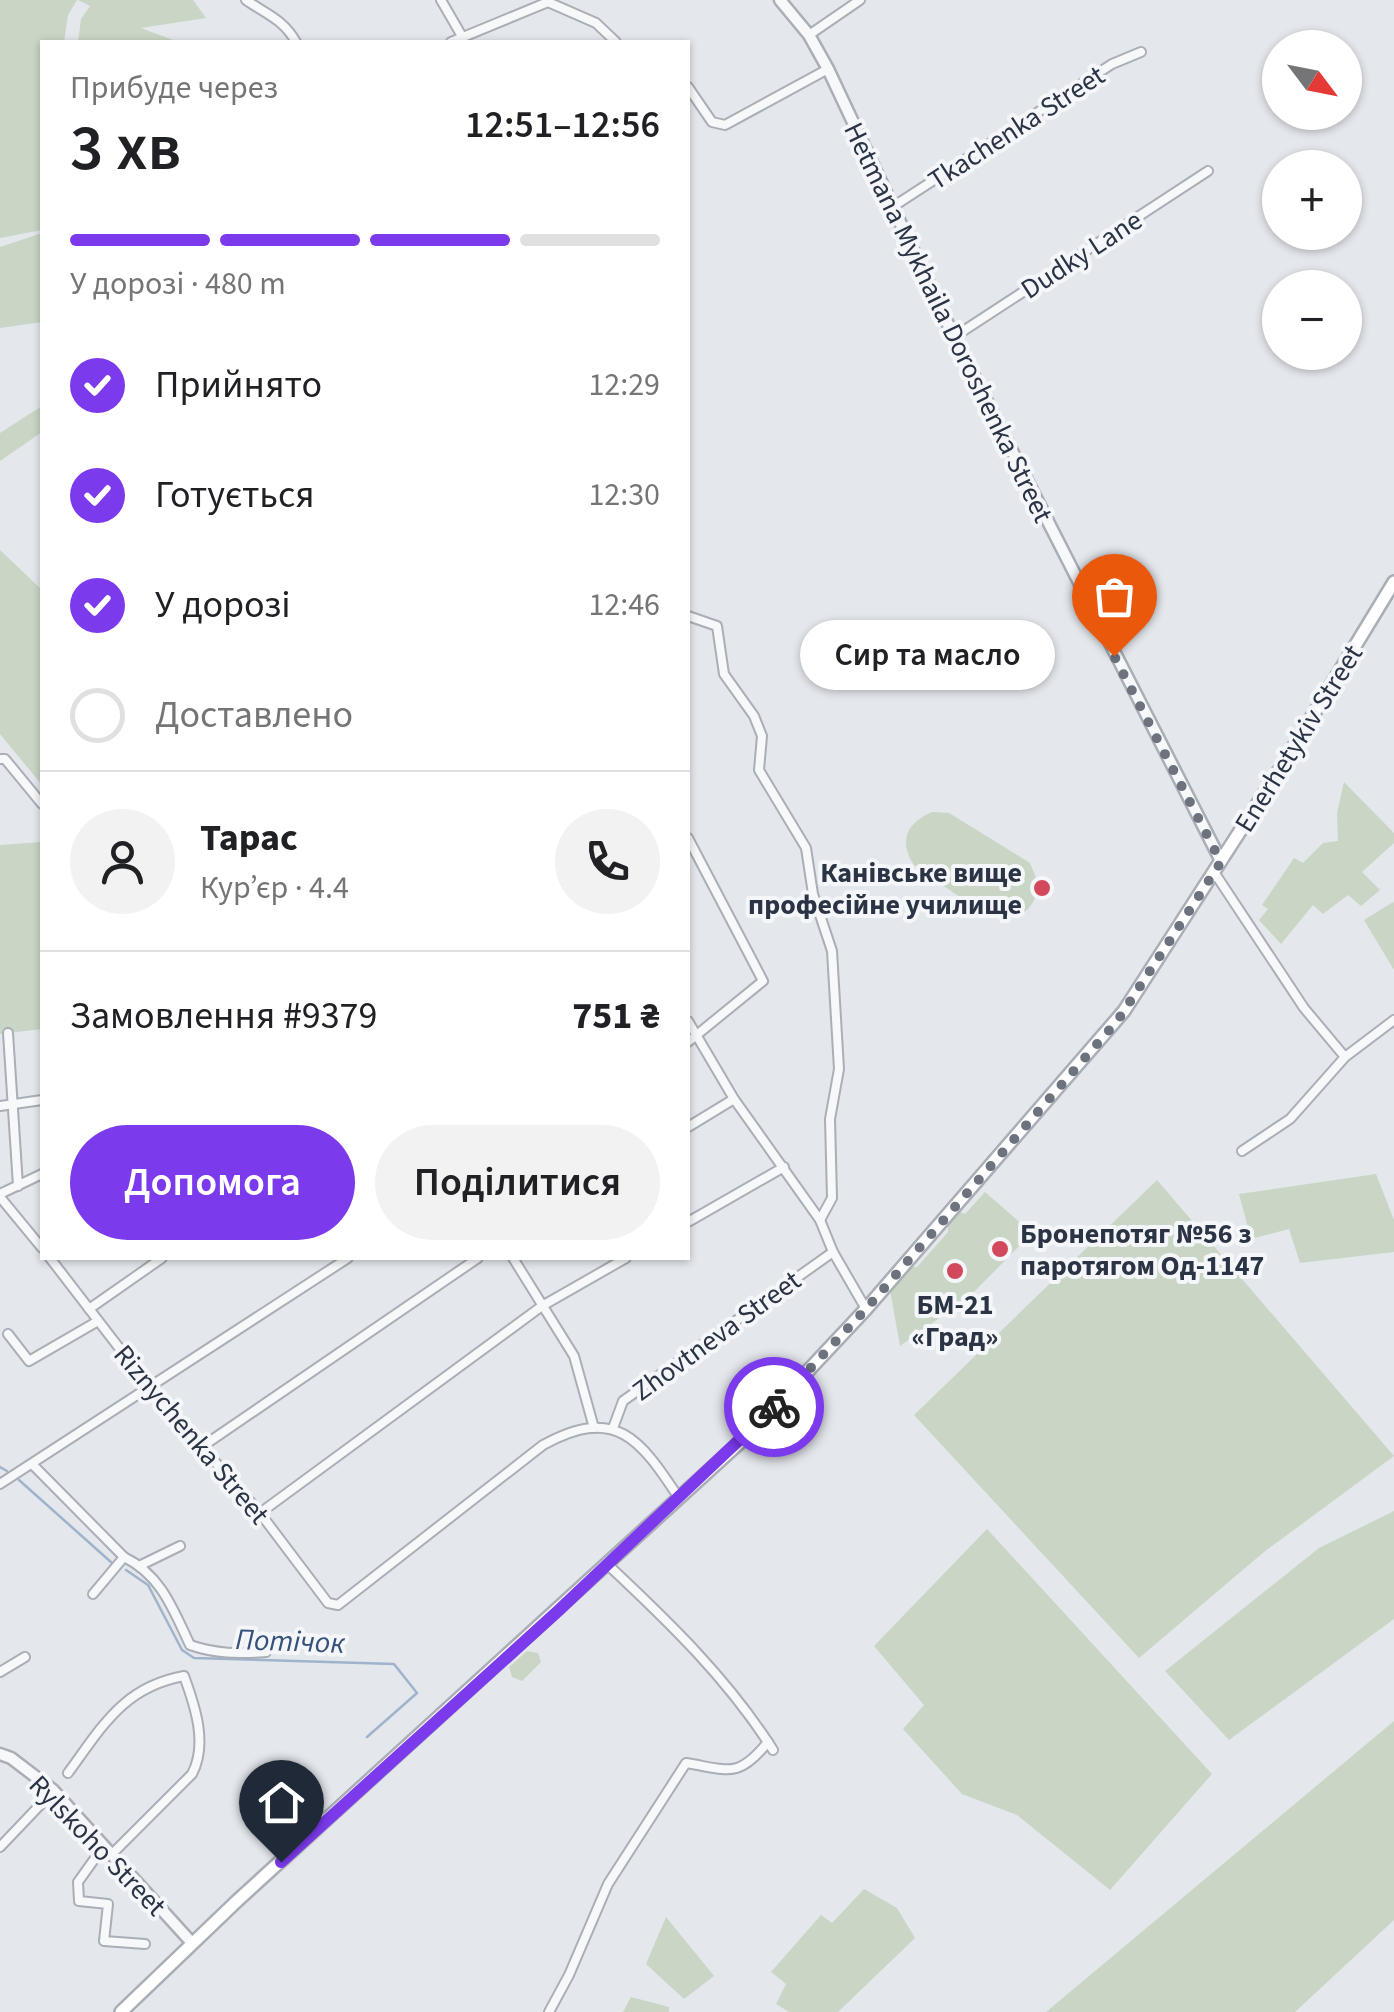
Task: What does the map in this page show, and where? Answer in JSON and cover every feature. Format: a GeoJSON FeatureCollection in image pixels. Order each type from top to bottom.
{"type":"FeatureCollection","features":[{"type":"Feature","properties":{"kind":"main road","name":"Enerhetykiv Street"},"geometry":{"type":"LineString","coordinates":[[121,2012],[748,1435],[866,1309],[1118,1020],[1218,867],[1394,582]]}},
{"type":"Feature","properties":{"kind":"street"},"geometry":{"type":"LineString","coordinates":[[246,0],[267,10],[295,40]]}},
{"type":"Feature","properties":{"kind":"street"},"geometry":{"type":"LineString","coordinates":[[441,0],[464,40],[548,1],[596,23],[614,40]]}},
{"type":"Feature","properties":{"kind":"street","name":"Hetmana Mykhaila Doroshenka Street"},"geometry":{"type":"LineString","coordinates":[[780,0],[809,35],[828,69],[954,337],[1218,867]]}},
{"type":"Feature","properties":{"kind":"street"},"geometry":{"type":"LineString","coordinates":[[809,35],[860,0]]}},
{"type":"Feature","properties":{"kind":"street","name":"Tkachenka Street"},"geometry":{"type":"LineString","coordinates":[[894,206],[1112,64],[1141,52]]}},
{"type":"Feature","properties":{"kind":"street"},"geometry":{"type":"LineString","coordinates":[[690,90],[712,122],[724,125],[828,69]]}},
{"type":"Feature","properties":{"kind":"street","name":"Dudky Lane"},"geometry":{"type":"LineString","coordinates":[[954,337],[1208,171]]}},
{"type":"Feature","properties":{"kind":"street"},"geometry":{"type":"LineString","coordinates":[[690,617],[717,626],[724,674],[754,716],[762,736],[760,770],[806,848],[812,894],[832,952],[839,1069],[830,1119],[832,1198],[820,1220]]}},
{"type":"Feature","properties":{"kind":"street"},"geometry":{"type":"LineString","coordinates":[[2,759],[40,802]]}},
{"type":"Feature","properties":{"kind":"street"},"geometry":{"type":"LineString","coordinates":[[690,842],[763,981],[690,1041]]}},
{"type":"Feature","properties":{"kind":"street"},"geometry":{"type":"LineString","coordinates":[[1218,867],[1304,1008],[1345,1056]]}},
{"type":"Feature","properties":{"kind":"street"},"geometry":{"type":"LineString","coordinates":[[1242,1151],[1290,1119],[1345,1056],[1394,1020]]}},
{"type":"Feature","properties":{"kind":"street"},"geometry":{"type":"LineString","coordinates":[[690,1024],[734,1099],[820,1220],[833,1252],[866,1309]]}},
{"type":"Feature","properties":{"kind":"street"},"geometry":{"type":"LineString","coordinates":[[8,1033],[18,1186]]}},
{"type":"Feature","properties":{"kind":"street"},"geometry":{"type":"LineString","coordinates":[[690,1126],[734,1099]]}},
{"type":"Feature","properties":{"kind":"street"},"geometry":{"type":"LineString","coordinates":[[0,1106],[40,1100]]}},
{"type":"Feature","properties":{"kind":"street"},"geometry":{"type":"LineString","coordinates":[[690,1221],[784,1166]]}},
{"type":"Feature","properties":{"kind":"street"},"geometry":{"type":"LineString","coordinates":[[40,1175],[0,1196],[40,1246]]}},
{"type":"Feature","properties":{"kind":"street","name":"Zhovtneva Street"},"geometry":{"type":"LineString","coordinates":[[613,1428],[623,1401],[833,1252]]}},
{"type":"Feature","properties":{"kind":"street","name":"Riznychenka Street"},"geometry":{"type":"LineString","coordinates":[[52,1260],[150,1388],[260,1513],[328,1603],[338,1605],[543,1445],[568,1432],[594,1428]]}},
{"type":"Feature","properties":{"kind":"street"},"geometry":{"type":"LineString","coordinates":[[89,1309],[159,1260]]}},
{"type":"Feature","properties":{"kind":"street"},"geometry":{"type":"LineString","coordinates":[[1,1482],[33,1465],[345,1260]]}},
{"type":"Feature","properties":{"kind":"street"},"geometry":{"type":"LineString","coordinates":[[203,1446],[475,1260]]}},
{"type":"Feature","properties":{"kind":"street"},"geometry":{"type":"LineString","coordinates":[[514,1260],[574,1356],[594,1428],[613,1428],[639,1442],[679,1498]]}},
{"type":"Feature","properties":{"kind":"street"},"geometry":{"type":"LineString","coordinates":[[260,1513],[542,1306],[622,1260]]}},
{"type":"Feature","properties":{"kind":"street"},"geometry":{"type":"LineString","coordinates":[[8,1334],[29,1361],[98,1321]]}},
{"type":"Feature","properties":{"kind":"street"},"geometry":{"type":"LineString","coordinates":[[33,1465],[124,1557],[156,1578],[190,1645],[208,1652],[266,1652]]}},
{"type":"Feature","properties":{"kind":"street"},"geometry":{"type":"LineString","coordinates":[[141,1565],[180,1546]]}},
{"type":"Feature","properties":{"kind":"street"},"geometry":{"type":"LineString","coordinates":[[93,1594],[124,1557]]}},
{"type":"Feature","properties":{"kind":"street"},"geometry":{"type":"LineString","coordinates":[[548,2012],[569,1976],[608,1884],[686,1763],[733,1770],[750,1764],[771,1746],[698,1651],[607,1564]]}},
{"type":"Feature","properties":{"kind":"street"},"geometry":{"type":"LineString","coordinates":[[0,1672],[24,1657]]}},
{"type":"Feature","properties":{"kind":"street"},"geometry":{"type":"LineString","coordinates":[[68,1773],[132,1694],[184,1676],[197,1714],[198,1764],[78,1882],[79,1901],[108,1904],[104,1941],[145,1944]]}},
{"type":"Feature","properties":{"kind":"street","name":"Rylskoho Street"},"geometry":{"type":"LineString","coordinates":[[0,1754],[12,1758],[53,1790],[192,1943]]}},
{"type":"Feature","properties":{"kind":"street"},"geometry":{"type":"LineString","coordinates":[[0,1848],[40,1804]]}},
{"type":"Feature","properties":{"kind":"green space"},"geometry":{"type":"Polygon","coordinates":[[[0,0],[77,0],[68,15],[64,40],[40,40],[40,230],[0,238],[0,0]]]}},
{"type":"Feature","properties":{"kind":"green space"},"geometry":{"type":"Polygon","coordinates":[[[78,0],[193,0],[206,18],[141,28],[173,40],[78,40],[81,19],[90,6],[78,0]]]}},
{"type":"Feature","properties":{"kind":"green space"},"geometry":{"type":"Polygon","coordinates":[[[40,234],[40,322],[0,328],[0,247],[40,234]]]}},
{"type":"Feature","properties":{"kind":"green space"},"geometry":{"type":"Polygon","coordinates":[[[40,407],[40,433],[0,461],[0,433],[40,407]]]}},
{"type":"Feature","properties":{"kind":"green space"},"geometry":{"type":"Polygon","coordinates":[[[0,550],[40,588],[40,783],[0,734],[0,550]]]}},
{"type":"Feature","properties":{"kind":"green space"},"geometry":{"type":"Polygon","coordinates":[[[1344,782],[1394,833],[1394,843],[1362,872],[1380,890],[1361,906],[1348,895],[1323,914],[1313,905],[1281,944],[1259,920],[1268,909],[1262,905],[1294,858],[1303,863],[1323,843],[1338,841],[1337,813],[1344,782]]]}},
{"type":"Feature","properties":{"kind":"green space"},"geometry":{"type":"Polygon","coordinates":[[[932,812],[949,813],[1030,863],[1039,885],[1031,906],[1018,915],[1002,916],[983,910],[914,865],[907,848],[908,833],[916,821],[932,812]]]}},
{"type":"Feature","properties":{"kind":"green space"},"geometry":{"type":"Polygon","coordinates":[[[40,842],[40,1029],[0,1034],[0,845],[40,842]]]}},
{"type":"Feature","properties":{"kind":"green space"},"geometry":{"type":"Polygon","coordinates":[[[1394,903],[1394,970],[1364,920],[1394,903]]]}},
{"type":"Feature","properties":{"kind":"green space"},"geometry":{"type":"Polygon","coordinates":[[[1376,1174],[1394,1220],[1394,1252],[1300,1263],[1289,1229],[1251,1239],[1239,1194],[1376,1174]]]}},
{"type":"Feature","properties":{"kind":"green space"},"geometry":{"type":"Polygon","coordinates":[[[1157,1180],[1394,1456],[1264,1552],[1139,1658],[914,1415],[1157,1180]]]}},
{"type":"Feature","properties":{"kind":"green space"},"geometry":{"type":"Polygon","coordinates":[[[985,1192],[1032,1233],[969,1297],[900,1346],[890,1290],[948,1232],[948,1223],[959,1211],[965,1214],[985,1192]]]}},
{"type":"Feature","properties":{"kind":"green space"},"geometry":{"type":"Polygon","coordinates":[[[1394,1511],[1394,1619],[1229,1740],[1165,1671],[1319,1548],[1394,1511]]]}},
{"type":"Feature","properties":{"kind":"green space"},"geometry":{"type":"Polygon","coordinates":[[[987,1529],[1212,1774],[1110,1890],[1017,1815],[962,1794],[903,1729],[924,1705],[874,1646],[987,1529]]]}},
{"type":"Feature","properties":{"kind":"green space"},"geometry":{"type":"Polygon","coordinates":[[[527,1651],[538,1653],[541,1662],[522,1681],[512,1677],[509,1667],[527,1651]]]}},
{"type":"Feature","properties":{"kind":"green space"},"geometry":{"type":"Polygon","coordinates":[[[1394,1721],[1394,1920],[1295,2012],[1046,2012],[1394,1721]]]}},
{"type":"Feature","properties":{"kind":"green space"},"geometry":{"type":"Polygon","coordinates":[[[864,1889],[897,1908],[915,1938],[838,2012],[789,2012],[776,2004],[786,1984],[771,1972],[821,1915],[832,1923],[864,1889]]]}},
{"type":"Feature","properties":{"kind":"green space"},"geometry":{"type":"Polygon","coordinates":[[[666,1917],[714,1976],[684,1999],[646,1964],[666,1917]]]}},
{"type":"Feature","properties":{"kind":"green space"},"geometry":{"type":"Polygon","coordinates":[[[631,1997],[669,2007],[669,2012],[623,2012],[631,1997]]]}},
{"type":"Feature","properties":{"kind":"waterway","name":"Потічок"},"geometry":{"type":"LineString","coordinates":[[0,1467],[7,1471]]}},
{"type":"Feature","properties":{"kind":"waterway","name":"Потічок"},"geometry":{"type":"LineString","coordinates":[[19,1480],[112,1563]]}},
{"type":"Feature","properties":{"kind":"waterway","name":"Потічок"},"geometry":{"type":"LineString","coordinates":[[126,1570],[148,1585],[182,1650],[194,1658],[394,1664],[417,1693],[367,1737]]}},
{"type":"Feature","properties":{"kind":"way so far"},"geometry":{"type":"LineString","coordinates":[[774,1407],[866,1309],[1118,1020],[1221,862],[1114,656]]}},
{"type":"Feature","properties":{"kind":"place","name":"Сир та масло"},"geometry":{"type":"Point","coordinates":[1114,656]}},
{"type":"Feature","properties":{"kind":"place","name":"Канівське вище професійне училище"},"geometry":{"type":"Point","coordinates":[1042,888]}},
{"type":"Feature","properties":{"kind":"place","name":"Бронепотяг №56 з паротягом Од-1147"},"geometry":{"type":"Point","coordinates":[1000,1249]}},
{"type":"Feature","properties":{"kind":"place","name":"БМ-21 «Град»"},"geometry":{"type":"Point","coordinates":[955,1271]}},
{"type":"Feature","properties":{"kind":"route"},"geometry":{"type":"LineString","coordinates":[[281,1862],[558,1611],[774,1407]]}}]}
